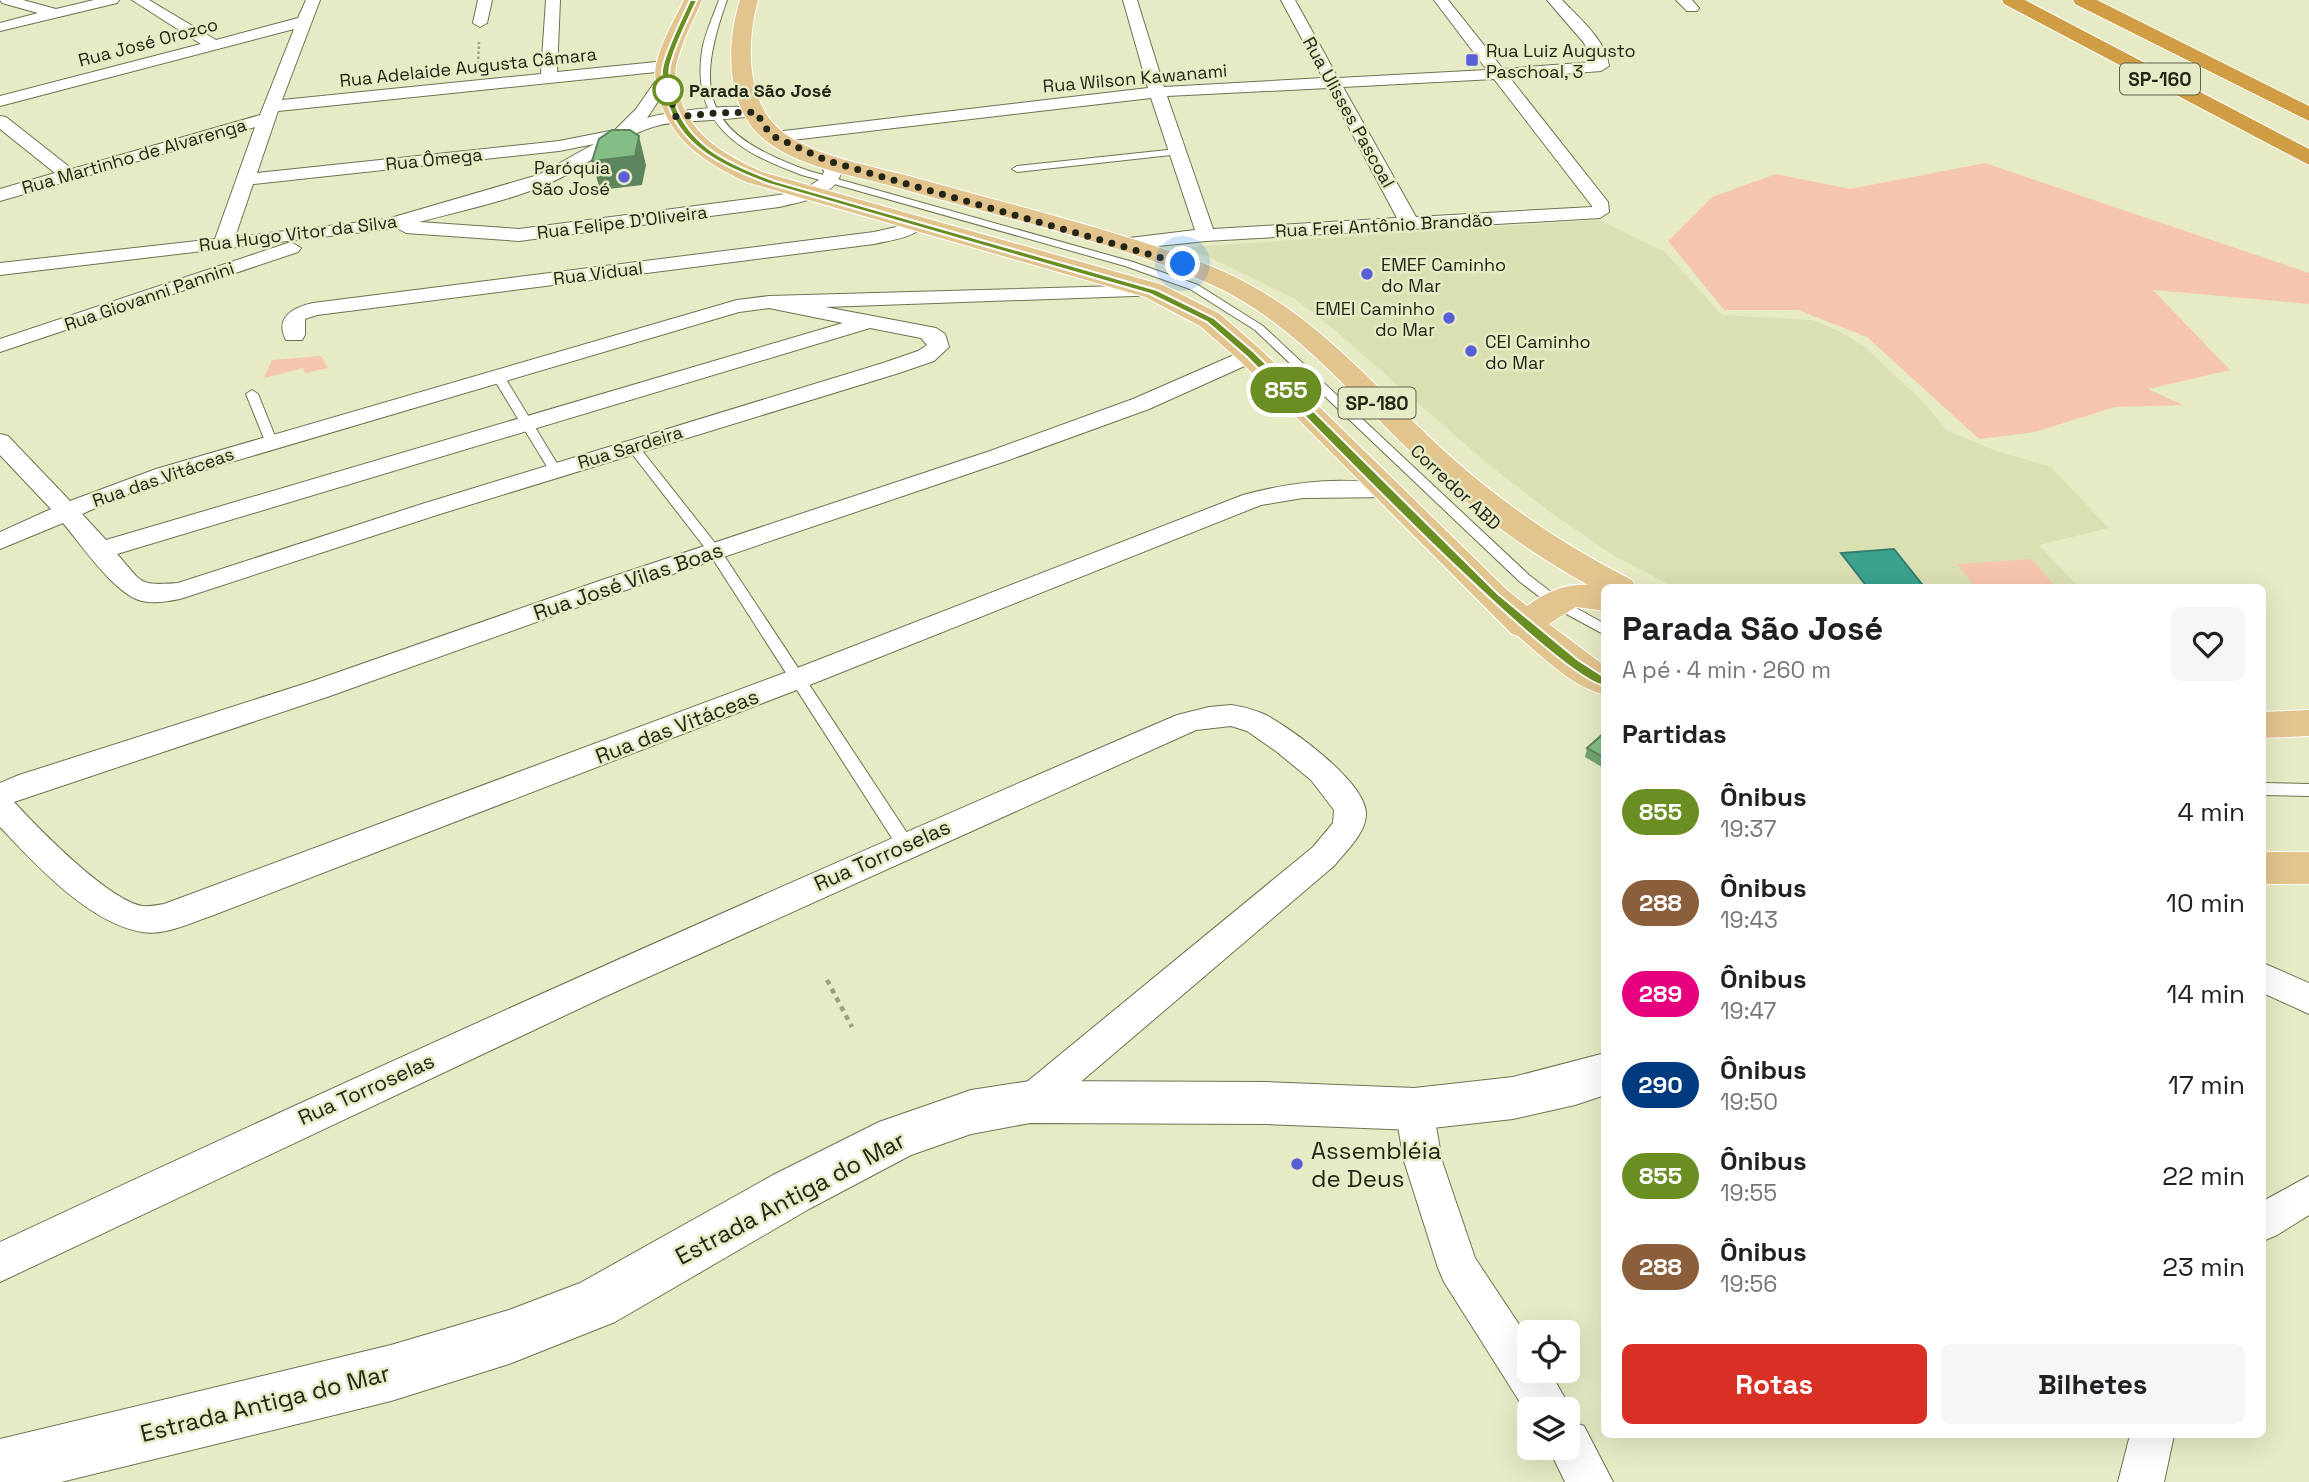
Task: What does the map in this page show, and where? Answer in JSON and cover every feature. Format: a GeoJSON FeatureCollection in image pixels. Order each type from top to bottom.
{"type":"FeatureCollection","features":[{"type":"Feature","properties":{"kind":"highway","name":"SP-160"},"geometry":{"type":"LineString","coordinates":[[2011,0],[2309,158]]}},
{"type":"Feature","properties":{"kind":"highway","name":"SP-160"},"geometry":{"type":"LineString","coordinates":[[2082,0],[2309,114]]}},
{"type":"Feature","properties":{"kind":"main road"},"geometry":{"type":"LineString","coordinates":[[693,0],[666,72],[676,117],[694,141],[740,170],[822,178]]}},
{"type":"Feature","properties":{"kind":"main road"},"geometry":{"type":"LineString","coordinates":[[749,0],[744,14],[740,66],[747,92],[768,131],[822,178],[917,223],[1154,292],[1210,320],[1250,355],[1525,626],[1601,680]]}},
{"type":"Feature","properties":{"kind":"main road","name":"SP-180"},"geometry":{"type":"LineString","coordinates":[[822,178],[1120,244],[1167,249],[1269,306],[1306,336],[1442,464],[1502,514],[1613,584]]}},
{"type":"Feature","properties":{"kind":"main road"},"geometry":{"type":"LineString","coordinates":[[1525,626],[1555,602],[1580,594],[1601,599]]}},
{"type":"Feature","properties":{"kind":"main road"},"geometry":{"type":"LineString","coordinates":[[2266,725],[2309,723]]}},
{"type":"Feature","properties":{"kind":"main road"},"geometry":{"type":"LineString","coordinates":[[2266,868],[2309,868]]}},
{"type":"Feature","properties":{"kind":"street"},"geometry":{"type":"LineString","coordinates":[[6,0],[56,14]]}},
{"type":"Feature","properties":{"kind":"street"},"geometry":{"type":"LineString","coordinates":[[0,27],[112,0]]}},
{"type":"Feature","properties":{"kind":"street"},"geometry":{"type":"LineString","coordinates":[[139,0],[214,45]]}},
{"type":"Feature","properties":{"kind":"street"},"geometry":{"type":"LineString","coordinates":[[223,243],[313,0]]}},
{"type":"Feature","properties":{"kind":"street"},"geometry":{"type":"LineString","coordinates":[[480,23],[485,0]]}},
{"type":"Feature","properties":{"kind":"street"},"geometry":{"type":"LineString","coordinates":[[550,77],[553,0]]}},
{"type":"Feature","properties":{"kind":"street"},"geometry":{"type":"LineString","coordinates":[[1130,0],[1157,92],[1206,235]]}},
{"type":"Feature","properties":{"kind":"street","name":"Rua Ulisses Pascoal"},"geometry":{"type":"LineString","coordinates":[[1288,0],[1410,224]]}},
{"type":"Feature","properties":{"kind":"street"},"geometry":{"type":"LineString","coordinates":[[1441,0],[1499,74]]}},
{"type":"Feature","properties":{"kind":"street","name":"Rua Wilson Kawanami"},"geometry":{"type":"LineString","coordinates":[[775,137],[1157,92],[1589,69],[1601,66],[1601,57],[1589,39],[1554,0]]}},
{"type":"Feature","properties":{"kind":"street","name":"Rua José Orozco"},"geometry":{"type":"LineString","coordinates":[[0,101],[306,21]]}},
{"type":"Feature","properties":{"kind":"street","name":"Rua Adelaide Augusta Câmara"},"geometry":{"type":"LineString","coordinates":[[271,112],[550,77],[666,72]]}},
{"type":"Feature","properties":{"kind":"street","name":"Rua Hugo Vitor da Silva"},"geometry":{"type":"LineString","coordinates":[[621,134],[642,113],[666,72]]}},
{"type":"Feature","properties":{"kind":"street","name":"Rua Frei Antônio Brandão"},"geometry":{"type":"LineString","coordinates":[[1167,249],[1206,235],[1600,212],[1601,206],[1499,74]]}},
{"type":"Feature","properties":{"kind":"street","name":"Rua Martinho de Alvarenga"},"geometry":{"type":"LineString","coordinates":[[0,195],[271,112]]}},
{"type":"Feature","properties":{"kind":"street","name":"Rua Hugo Vitor da Silva"},"geometry":{"type":"LineString","coordinates":[[0,270],[388,225],[544,179],[581,161],[621,134],[649,122],[715,113],[756,112]]}},
{"type":"Feature","properties":{"kind":"street"},"geometry":{"type":"LineString","coordinates":[[0,121],[67,174]]}},
{"type":"Feature","properties":{"kind":"street","name":"Rua Ômega"},"geometry":{"type":"LineString","coordinates":[[247,179],[559,146],[621,134]]}},
{"type":"Feature","properties":{"kind":"street","name":"Rua Felipe D'Oliveira"},"geometry":{"type":"LineString","coordinates":[[388,225],[519,235],[745,206],[822,178]]}},
{"type":"Feature","properties":{"kind":"street","name":"Rua Vidual"},"geometry":{"type":"LineString","coordinates":[[294,335],[295,316],[313,309],[874,238],[892,234],[917,223]]}},
{"type":"Feature","properties":{"kind":"street","name":"Rua Giovanni Pannini"},"geometry":{"type":"LineString","coordinates":[[0,346],[337,231]]}},
{"type":"Feature","properties":{"kind":"street","name":"Rua das Vitáceas"},"geometry":{"type":"LineString","coordinates":[[0,541],[111,492],[271,441],[737,306],[769,302],[1154,292]]}},
{"type":"Feature","properties":{"kind":"street","name":"Rua Sardeira"},"geometry":{"type":"LineString","coordinates":[[98,551],[133,589],[146,594],[180,591],[555,470],[891,368],[926,356],[938,347],[937,339],[928,333],[769,302]]}},
{"type":"Feature","properties":{"kind":"street"},"geometry":{"type":"LineString","coordinates":[[0,441],[67,512],[98,551],[869,322]]}},
{"type":"Feature","properties":{"kind":"street","name":"Rua José Vilas Boas"},"geometry":{"type":"LineString","coordinates":[[0,795],[320,689],[1089,423],[1158,397],[1250,355]]}},
{"type":"Feature","properties":{"kind":"street","name":"Rua das Vitáceas"},"geometry":{"type":"LineString","coordinates":[[0,806],[36,844],[105,902],[127,915],[158,919],[200,907],[797,680],[1252,500],[1293,490],[1315,488],[1387,492]]}},
{"type":"Feature","properties":{"kind":"street","name":"Rua Torroselas"},"geometry":{"type":"LineString","coordinates":[[0,1262],[289,1125],[905,844],[1206,717],[1244,717],[1262,725],[1332,781],[1344,794],[1350,811],[1348,826],[1324,856],[1030,1102]]}},
{"type":"Feature","properties":{"kind":"street"},"geometry":{"type":"LineString","coordinates":[[2266,978],[2309,999]]}},
{"type":"Feature","properties":{"kind":"street","name":"Estrada Antiga do Mar"},"geometry":{"type":"LineString","coordinates":[[0,1468],[391,1373],[509,1337],[596,1303],[791,1192],[896,1139],[971,1112],[1030,1102],[1266,1103],[1414,1110],[1513,1098],[1601,1075]]}},
{"type":"Feature","properties":{"kind":"street"},"geometry":{"type":"LineString","coordinates":[[1414,1110],[1423,1161],[1458,1268],[1541,1397]]}},
{"type":"Feature","properties":{"kind":"street"},"geometry":{"type":"LineString","coordinates":[[2266,1220],[2309,1194]]}},
{"type":"Feature","properties":{"kind":"street"},"geometry":{"type":"LineString","coordinates":[[2140,1482],[2150,1438]]}},
{"type":"Feature","properties":{"kind":"street"},"geometry":{"type":"LineString","coordinates":[[1578,1460],[1590,1482]]}},
{"type":"Feature","properties":{"kind":"lane","name":"Corredor ABD"},"geometry":{"type":"LineString","coordinates":[[723,0],[704,64],[706,91],[725,130],[739,144],[786,167],[1129,264],[1194,288],[1224,304],[1259,328],[1514,568],[1555,602],[1601,628]]}},
{"type":"Feature","properties":{"kind":"lane"},"geometry":{"type":"LineString","coordinates":[[1017,169],[1177,152]]}},
{"type":"Feature","properties":{"kind":"lane"},"geometry":{"type":"LineString","coordinates":[[498,376],[555,470]]}},
{"type":"Feature","properties":{"kind":"lane"},"geometry":{"type":"LineString","coordinates":[[252,394],[271,441]]}},
{"type":"Feature","properties":{"kind":"lane"},"geometry":{"type":"LineString","coordinates":[[632,446],[714,551],[905,844]]}},
{"type":"Feature","properties":{"kind":"lane"},"geometry":{"type":"LineString","coordinates":[[2266,789],[2309,790]]}},
{"type":"Feature","properties":{"kind":"path"},"geometry":{"type":"LineString","coordinates":[[477,85],[480,23]]}},
{"type":"Feature","properties":{"kind":"path"},"geometry":{"type":"LineString","coordinates":[[827,980],[852,1027]]}},
{"type":"Feature","properties":{"kind":"shaded area"},"geometry":{"type":"Polygon","coordinates":[[[1985,163],[2309,273],[2309,304],[2153,290],[2230,370],[2148,389],[2183,405],[2115,407],[2035,432],[1979,439],[1867,337],[1798,310],[1724,310],[1668,241],[1712,197],[1776,174],[1850,189],[1985,163]]]}},
{"type":"Feature","properties":{"kind":"shaded area"},"geometry":{"type":"Polygon","coordinates":[[[1599,220],[1665,252],[1722,315],[1812,320],[1839,331],[1865,347],[1923,402],[1948,431],[1999,452],[2051,467],[2109,528],[2039,545],[2076,584],[1668,584],[1616,557],[1547,510],[1483,460],[1338,333],[1295,299],[1188,247],[1599,220]]]}},
{"type":"Feature","properties":{"kind":"shaded area"},"geometry":{"type":"Polygon","coordinates":[[[321,356],[328,368],[305,373],[303,368],[264,378],[272,360],[321,356]]]}},
{"type":"Feature","properties":{"kind":"shaded area"},"geometry":{"type":"Polygon","coordinates":[[[2032,559],[2053,584],[1973,584],[1957,564],[2032,559]]]}},
{"type":"Feature","properties":{"kind":"water"},"geometry":{"type":"Polygon","coordinates":[[[1894,549],[1922,584],[1865,584],[1841,553],[1894,549]]]}},
{"type":"Feature","properties":{"kind":"building"},"geometry":{"type":"Polygon","coordinates":[[[612,130],[630,130],[639,136],[635,156],[592,161],[599,139],[612,130]]]}},
{"type":"Feature","properties":{"kind":"building"},"geometry":{"type":"Polygon","coordinates":[[[1601,736],[1601,756],[1587,748],[1601,736]]]}},
{"type":"Feature","properties":{"kind":"bus line","name":"855"},"geometry":{"type":"LineString","coordinates":[[693,0],[666,66],[665,79],[676,117],[694,141],[754,177],[1154,292],[1187,306],[1210,320],[1250,355],[1525,626],[1601,680]]}},
{"type":"Feature","properties":{"kind":"place","name":"Rua Luiz Augusto Paschoal, 3"},"geometry":{"type":"Point","coordinates":[1472,60]}},
{"type":"Feature","properties":{"kind":"place","name":"Parada São José"},"geometry":{"type":"Point","coordinates":[668,90]}},
{"type":"Feature","properties":{"kind":"place","name":"Paróquia São José"},"geometry":{"type":"Point","coordinates":[624,177]}},
{"type":"Feature","properties":{"kind":"place","name":"EMEF Caminho do Mar"},"geometry":{"type":"Point","coordinates":[1367,274]}},
{"type":"Feature","properties":{"kind":"place","name":"EMEI Caminho do Mar"},"geometry":{"type":"Point","coordinates":[1449,318]}},
{"type":"Feature","properties":{"kind":"place","name":"CEI Caminho do Mar"},"geometry":{"type":"Point","coordinates":[1471,351]}},
{"type":"Feature","properties":{"kind":"place","name":"Assembléia de Deus"},"geometry":{"type":"Point","coordinates":[1297,1164]}},
{"type":"Feature","properties":{"kind":"route"},"geometry":{"type":"LineString","coordinates":[[668,90],[665,79],[676,117],[756,112],[775,137],[828,161],[1183,264]]}}]}
